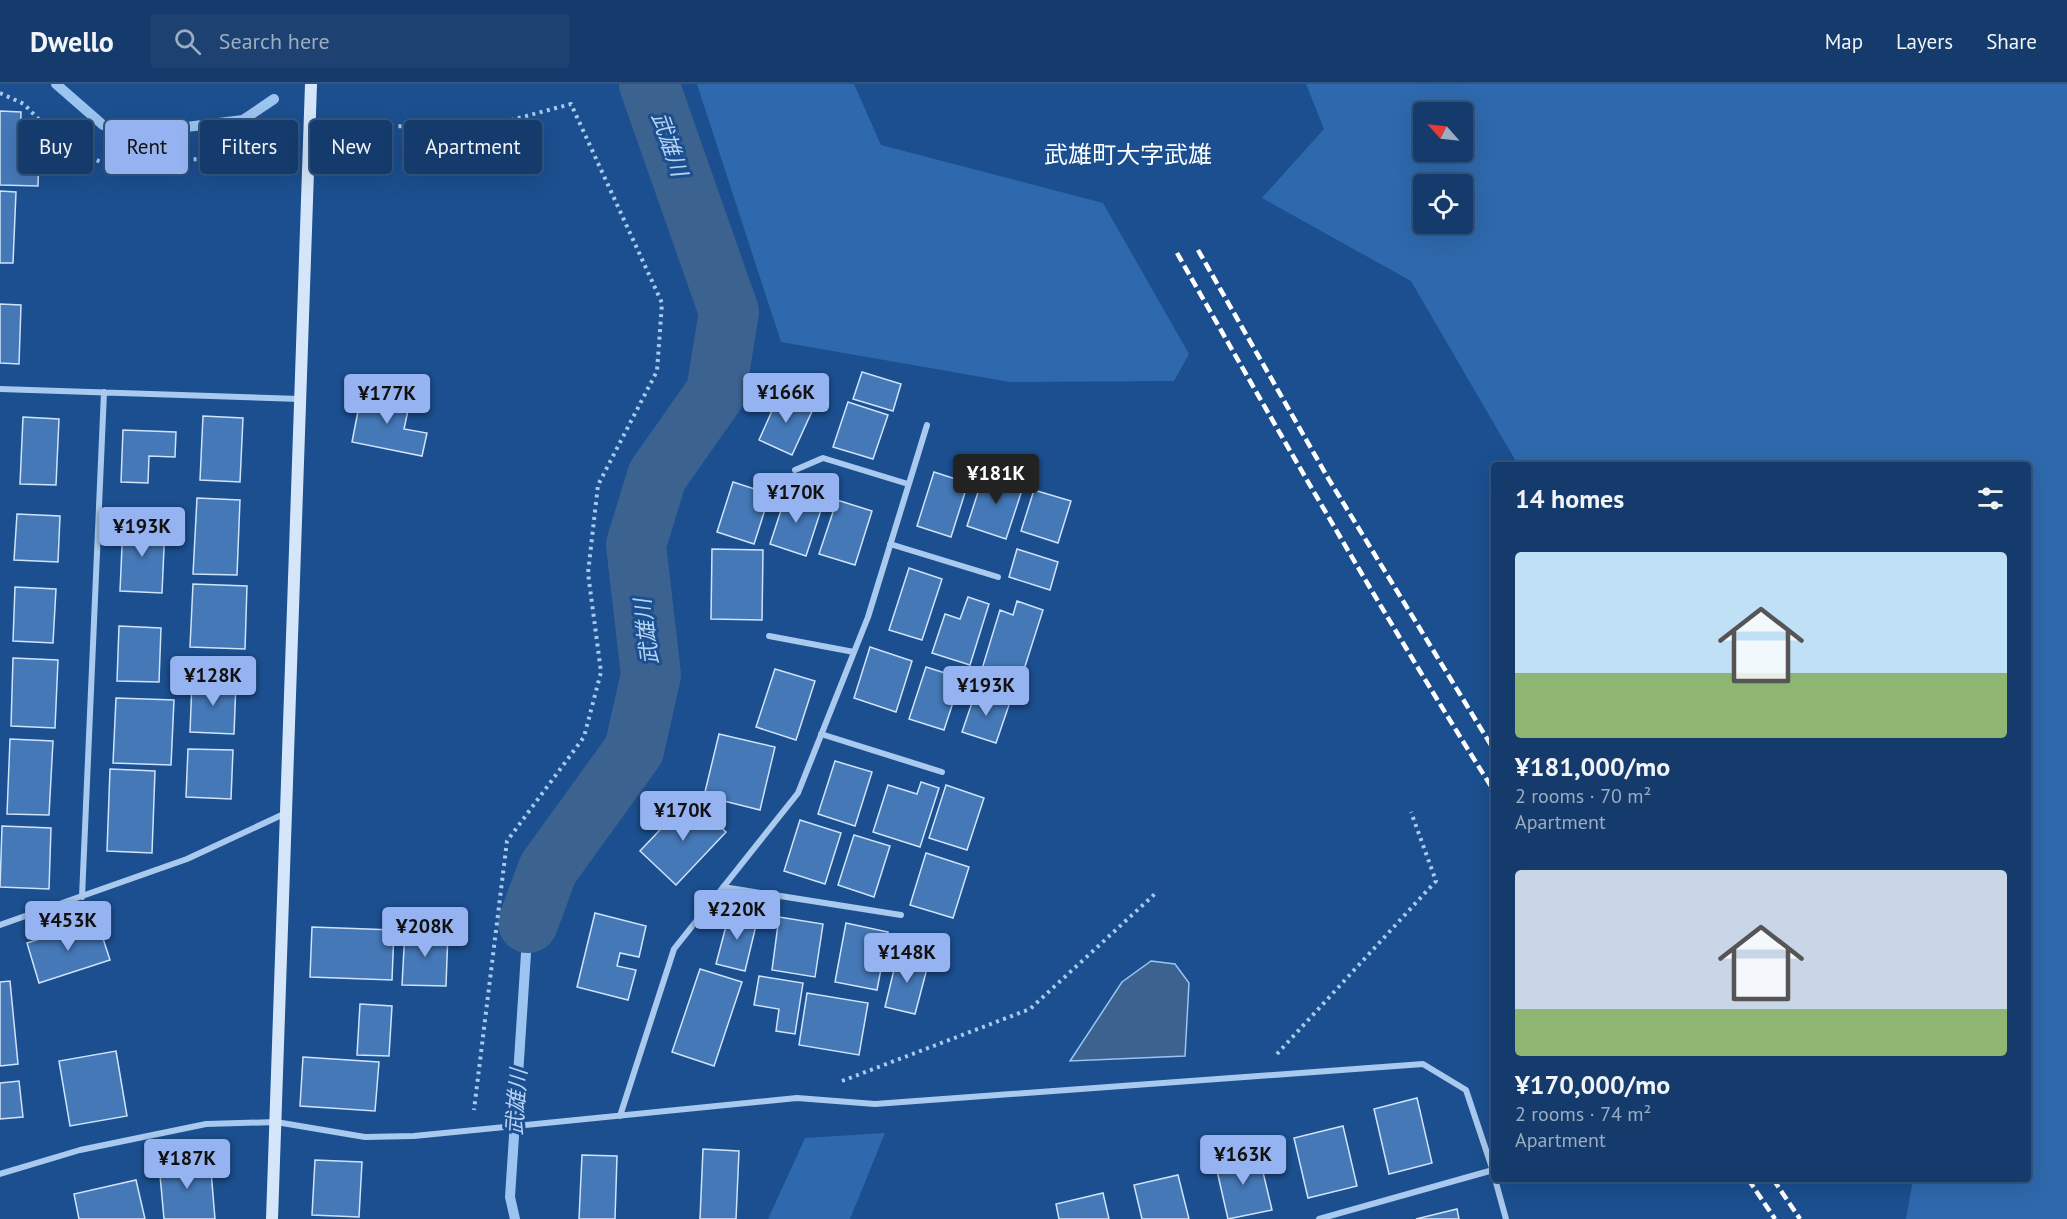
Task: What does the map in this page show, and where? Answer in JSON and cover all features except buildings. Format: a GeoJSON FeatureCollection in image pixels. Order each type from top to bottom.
{"type":"FeatureCollection","features":[{"type":"Feature","properties":{"kind":"street"},"geometry":{"type":"LineString","coordinates":[[272,1219],[310,84]]}},
{"type":"Feature","properties":{"kind":"street"},"geometry":{"type":"LineString","coordinates":[[0,389],[300,399]]}},
{"type":"Feature","properties":{"kind":"street"},"geometry":{"type":"LineString","coordinates":[[82,897],[104,392]]}},
{"type":"Feature","properties":{"kind":"street"},"geometry":{"type":"LineString","coordinates":[[620,1116],[674,950],[798,793],[854,652],[927,425]]}},
{"type":"Feature","properties":{"kind":"street"},"geometry":{"type":"LineString","coordinates":[[795,470],[823,458],[909,484]]}},
{"type":"Feature","properties":{"kind":"street"},"geometry":{"type":"LineString","coordinates":[[890,544],[998,577]]}},
{"type":"Feature","properties":{"kind":"street"},"geometry":{"type":"LineString","coordinates":[[769,636],[854,652]]}},
{"type":"Feature","properties":{"kind":"street"},"geometry":{"type":"LineString","coordinates":[[821,734],[942,772]]}},
{"type":"Feature","properties":{"kind":"street"},"geometry":{"type":"LineString","coordinates":[[0,925],[187,859],[286,813]]}},
{"type":"Feature","properties":{"kind":"street"},"geometry":{"type":"LineString","coordinates":[[723,888],[901,915]]}},
{"type":"Feature","properties":{"kind":"street"},"geometry":{"type":"LineString","coordinates":[[0,1173],[80,1150],[206,1124],[276,1122],[364,1137],[472,1131],[797,1098],[875,1104],[1423,1064],[1466,1090],[1491,1163]]}},
{"type":"Feature","properties":{"kind":"street"},"geometry":{"type":"LineString","coordinates":[[1319,1219],[1491,1173]]}},
{"type":"Feature","properties":{"kind":"street"},"geometry":{"type":"LineString","coordinates":[[1496,1182],[1506,1219]]}},
{"type":"Feature","properties":{"kind":"path"},"geometry":{"type":"LineString","coordinates":[[0,93],[24,104],[63,145],[104,163],[250,157],[309,130],[504,122],[571,104],[662,303],[657,371],[598,485],[588,573],[601,672],[584,737],[507,841],[472,1131]]}},
{"type":"Feature","properties":{"kind":"path"},"geometry":{"type":"LineString","coordinates":[[1256,1076],[1436,881],[1411,812]]}},
{"type":"Feature","properties":{"kind":"path"},"geometry":{"type":"LineString","coordinates":[[841,1081],[1030,1009],[1156,892]]}},
{"type":"Feature","properties":{"kind":"shaded area"},"geometry":{"type":"Polygon","coordinates":[[[697,84],[854,84],[881,145],[1103,203],[1189,354],[1174,381],[1010,382],[781,342],[697,84]]]}},
{"type":"Feature","properties":{"kind":"shaded area"},"geometry":{"type":"Polygon","coordinates":[[[1306,84],[2067,84],[2067,1219],[1906,1219],[1912,1182],[2031,1182],[2031,462],[1516,462],[1411,281],[1262,198],[1324,129],[1306,84]]]}},
{"type":"Feature","properties":{"kind":"shaded area"},"geometry":{"type":"Polygon","coordinates":[[[1151,961],[1175,964],[1189,983],[1185,1056],[1070,1061],[1122,982],[1151,961]]]}},
{"type":"Feature","properties":{"kind":"shaded area"},"geometry":{"type":"Polygon","coordinates":[[[885,1133],[850,1219],[768,1219],[805,1138],[885,1133]]]}},
{"type":"Feature","properties":{"kind":"waterway"},"geometry":{"type":"LineString","coordinates":[[56,84],[103,125],[138,133],[243,120],[274,99]]}},
{"type":"Feature","properties":{"kind":"waterway","name":"武雄川"},"geometry":{"type":"LineString","coordinates":[[528,923],[548,869],[634,750],[651,675],[636,545],[657,476],[716,392],[729,312],[649,84]]}},
{"type":"Feature","properties":{"kind":"waterway","name":"武雄川"},"geometry":{"type":"LineString","coordinates":[[515,1219],[510,1197],[528,923]]}},
{"type":"Feature","properties":{"kind":"railway"},"geometry":{"type":"LineString","coordinates":[[1198,250],[1328,478],[1491,745]]}},
{"type":"Feature","properties":{"kind":"railway"},"geometry":{"type":"LineString","coordinates":[[1177,253],[1372,591],[1491,786]]}},
{"type":"Feature","properties":{"kind":"railway"},"geometry":{"type":"LineString","coordinates":[[1750,1182],[1775,1219]]}},
{"type":"Feature","properties":{"kind":"railway"},"geometry":{"type":"LineString","coordinates":[[1775,1182],[1800,1219]]}},
{"type":"Feature","properties":{"kind":"district","name":"武雄町大字武雄"},"geometry":{"type":"Point","coordinates":[1128,154]}}]}
